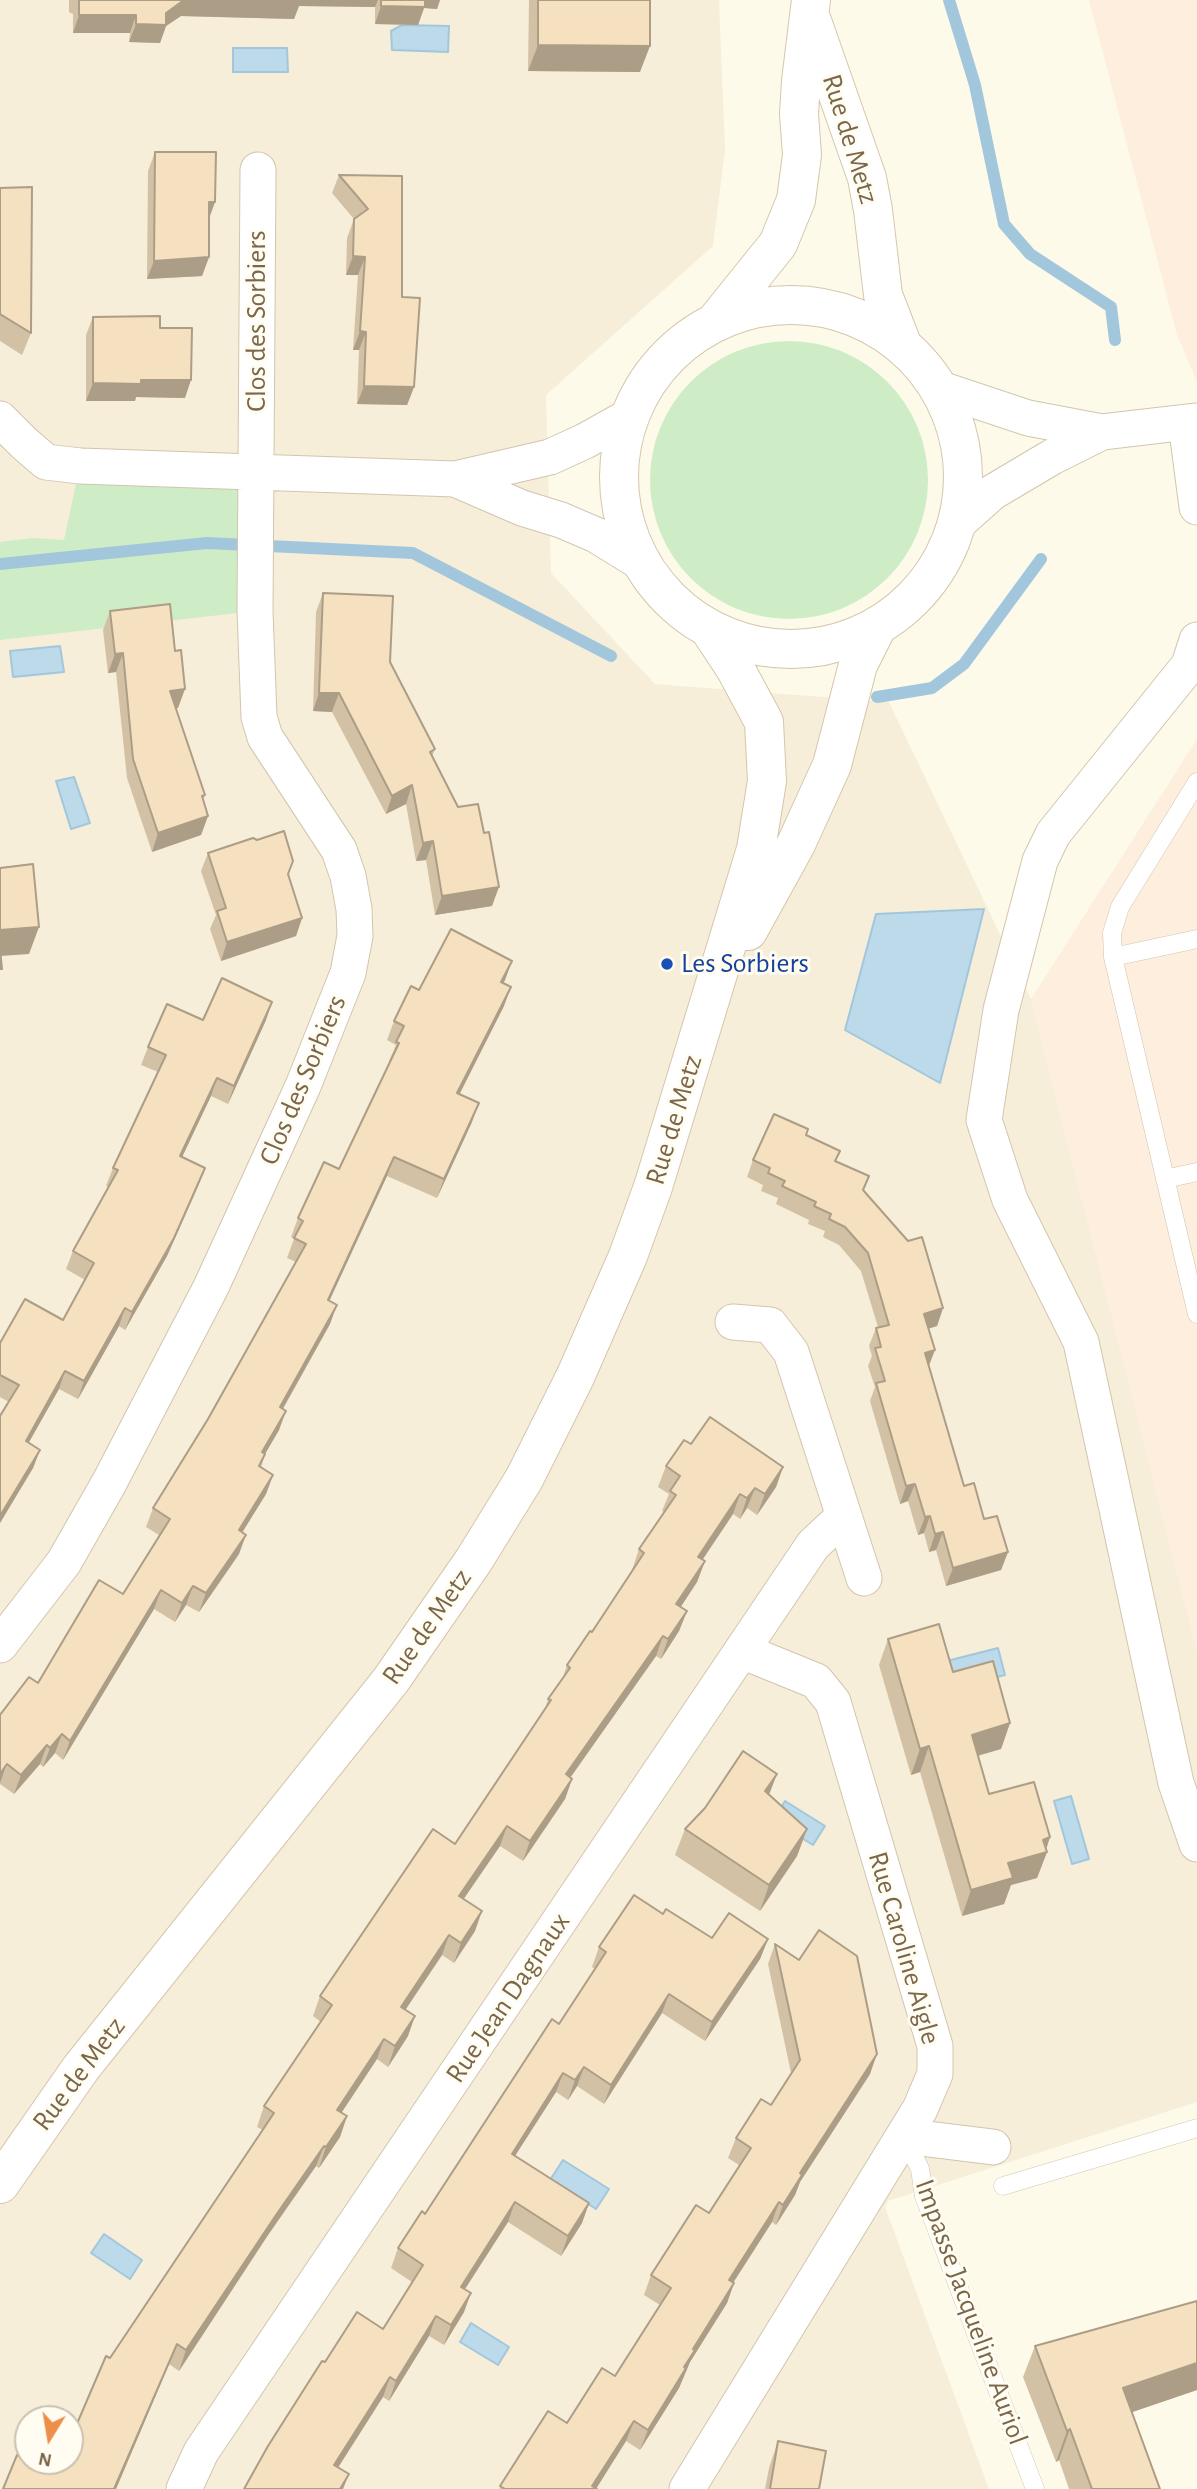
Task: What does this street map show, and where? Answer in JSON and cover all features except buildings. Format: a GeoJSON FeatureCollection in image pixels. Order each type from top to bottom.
{"type":"FeatureCollection","features":[{"type":"Feature","properties":{"kind":"main road","name":"Rue de Metz"},"geometry":{"type":"LineString","coordinates":[[716,321],[778,244],[796,200],[802,155],[800,81],[811,8]]}},
{"type":"Feature","properties":{"kind":"main road","name":"Rue de Metz"},"geometry":{"type":"LineString","coordinates":[[811,8],[867,178],[883,295],[902,344]]}},
{"type":"Feature","properties":{"kind":"main road"},"geometry":{"type":"LineString","coordinates":[[813,305],[860,318],[902,344],[941,388],[958,431],[965,477],[958,523],[941,564],[913,600],[877,626],[837,644],[794,649],[750,645],[709,629],[682,611],[659,588],[640,562],[625,527],[618,491],[620,453],[628,417],[643,387],[663,360],[688,338],[716,321],[764,306],[813,305]]}},
{"type":"Feature","properties":{"kind":"main road","name":"Rue de Metz"},"geometry":{"type":"LineString","coordinates":[[714,990],[796,844],[832,765],[858,665],[877,626]]}},
{"type":"Feature","properties":{"kind":"main road","name":"Rue de Metz"},"geometry":{"type":"LineString","coordinates":[[0,2183],[81,2068],[391,1680],[474,1560],[524,1479],[576,1375],[628,1256],[653,1187],[756,849],[767,781],[764,722],[735,668],[709,629]]}},
{"type":"Feature","properties":{"kind":"street","name":"Clos des Sorbiers"},"geometry":{"type":"LineString","coordinates":[[0,1645],[64,1562],[109,1483],[211,1287],[303,1086],[348,973],[355,936],[354,908],[348,876],[339,850],[265,737],[259,717],[255,566],[258,170]]}},
{"type":"Feature","properties":{"kind":"street"},"geometry":{"type":"LineString","coordinates":[[941,388],[1028,418],[1102,432],[1192,422],[1197,507]]}},
{"type":"Feature","properties":{"kind":"street"},"geometry":{"type":"LineString","coordinates":[[0,419],[46,462],[80,466],[455,479],[550,457],[628,417]]}},
{"type":"Feature","properties":{"kind":"street"},"geometry":{"type":"LineString","coordinates":[[958,523],[993,492],[1052,457],[1102,432]]}},
{"type":"Feature","properties":{"kind":"street"},"geometry":{"type":"LineString","coordinates":[[455,479],[522,508],[584,530],[640,562]]}},
{"type":"Feature","properties":{"kind":"street"},"geometry":{"type":"LineString","coordinates":[[1197,640],[1189,665],[1054,834],[1040,861],[1001,1010],[984,1120],[1010,1199],[1081,1342],[1176,1783],[1197,1844]]}},
{"type":"Feature","properties":{"kind":"street"},"geometry":{"type":"LineString","coordinates":[[733,1322],[770,1325],[791,1352],[864,1578]]}},
{"type":"Feature","properties":{"kind":"street","name":"Rue Jean Dagnaux"},"geometry":{"type":"LineString","coordinates":[[184,2489],[201,2452],[813,1545],[844,1516]]}},
{"type":"Feature","properties":{"kind":"street","name":"Rue Caroline Aigle"},"geometry":{"type":"LineString","coordinates":[[687,2489],[904,2136],[920,2109],[935,2074],[935,2046],[833,1702],[816,1681],[742,1651]]}},
{"type":"Feature","properties":{"kind":"street"},"geometry":{"type":"LineString","coordinates":[[904,2136],[993,2147]]}},
{"type":"Feature","properties":{"kind":"lane"},"geometry":{"type":"LineString","coordinates":[[1197,782],[1120,907],[1112,933],[1113,957],[1197,1314]]}},
{"type":"Feature","properties":{"kind":"lane"},"geometry":{"type":"LineString","coordinates":[[1113,957],[1197,939]]}},
{"type":"Feature","properties":{"kind":"lane"},"geometry":{"type":"LineString","coordinates":[[1166,1179],[1197,1172]]}},
{"type":"Feature","properties":{"kind":"lane"},"geometry":{"type":"LineString","coordinates":[[1003,2186],[1197,2128]]}},
{"type":"Feature","properties":{"kind":"lane","name":"Impasse Jacqueline Auriol"},"geometry":{"type":"LineString","coordinates":[[904,2136],[920,2169],[924,2196],[1035,2489]]}},
{"type":"Feature","properties":{"kind":"shaded area"},"geometry":{"type":"Polygon","coordinates":[[[0,0],[719,0],[725,150],[713,246],[546,395],[551,573],[655,684],[889,702],[1031,999],[1197,1650],[1197,2102],[888,2201],[885,2207],[989,2489],[0,2489],[0,0]]]}},
{"type":"Feature","properties":{"kind":"shaded area"},"geometry":{"type":"Polygon","coordinates":[[[1089,0],[1197,0],[1197,382],[1177,335],[1089,0]]]}},
{"type":"Feature","properties":{"kind":"shaded area"},"geometry":{"type":"Polygon","coordinates":[[[1197,739],[1197,1650],[1031,999],[1197,739]]]}},
{"type":"Feature","properties":{"kind":"green space"},"geometry":{"type":"Polygon","coordinates":[[[789,341],[829,347],[855,357],[877,372],[897,392],[918,427],[928,480],[922,520],[912,546],[897,568],[877,588],[842,609],[789,619],[749,613],[723,603],[701,588],[681,568],[660,533],[650,480],[656,440],[666,414],[681,392],[701,372],[736,351],[789,341]]]}},
{"type":"Feature","properties":{"kind":"green space"},"geometry":{"type":"Polygon","coordinates":[[[80,466],[256,472],[255,611],[0,640],[0,542],[32,538],[64,540],[80,466]]]}},
{"type":"Feature","properties":{"kind":"water"},"geometry":{"type":"Polygon","coordinates":[[[402,25],[449,26],[448,52],[392,50],[391,31],[402,25]]]}},
{"type":"Feature","properties":{"kind":"water"},"geometry":{"type":"Polygon","coordinates":[[[233,48],[287,48],[288,72],[233,72],[233,48]]]}},
{"type":"Feature","properties":{"kind":"water"},"geometry":{"type":"Polygon","coordinates":[[[60,646],[64,672],[13,677],[10,651],[60,646]]]}},
{"type":"Feature","properties":{"kind":"water"},"geometry":{"type":"Polygon","coordinates":[[[74,777],[90,823],[71,829],[56,781],[74,777]]]}},
{"type":"Feature","properties":{"kind":"water"},"geometry":{"type":"Polygon","coordinates":[[[984,909],[940,1083],[845,1030],[876,914],[984,909]]]}},
{"type":"Feature","properties":{"kind":"water"},"geometry":{"type":"Polygon","coordinates":[[[998,1648],[1005,1675],[950,1689],[943,1662],[998,1648]]]}},
{"type":"Feature","properties":{"kind":"water"},"geometry":{"type":"Polygon","coordinates":[[[1071,1796],[1089,1859],[1072,1864],[1054,1801],[1071,1796]]]}},
{"type":"Feature","properties":{"kind":"water"},"geometry":{"type":"Polygon","coordinates":[[[785,1801],[825,1826],[813,1845],[773,1821],[785,1801]]]}},
{"type":"Feature","properties":{"kind":"water"},"geometry":{"type":"Polygon","coordinates":[[[563,2160],[609,2189],[596,2209],[550,2180],[563,2160]]]}},
{"type":"Feature","properties":{"kind":"water"},"geometry":{"type":"Polygon","coordinates":[[[104,2234],[142,2260],[130,2279],[91,2253],[104,2234]]]}},
{"type":"Feature","properties":{"kind":"water"},"geometry":{"type":"Polygon","coordinates":[[[471,2323],[509,2347],[498,2365],[460,2342],[471,2323]]]}},
{"type":"Feature","properties":{"kind":"waterway"},"geometry":{"type":"LineString","coordinates":[[949,0],[975,85],[1004,224],[1030,254],[1111,307],[1115,340]]}},
{"type":"Feature","properties":{"kind":"waterway"},"geometry":{"type":"LineString","coordinates":[[0,564],[207,543],[413,553],[611,656]]}},
{"type":"Feature","properties":{"kind":"waterway"},"geometry":{"type":"LineString","coordinates":[[877,697],[932,688],[964,664],[1041,559]]}},
{"type":"Feature","properties":{"kind":"place","name":"Les Sorbiers"},"geometry":{"type":"Point","coordinates":[667,964]}}]}
